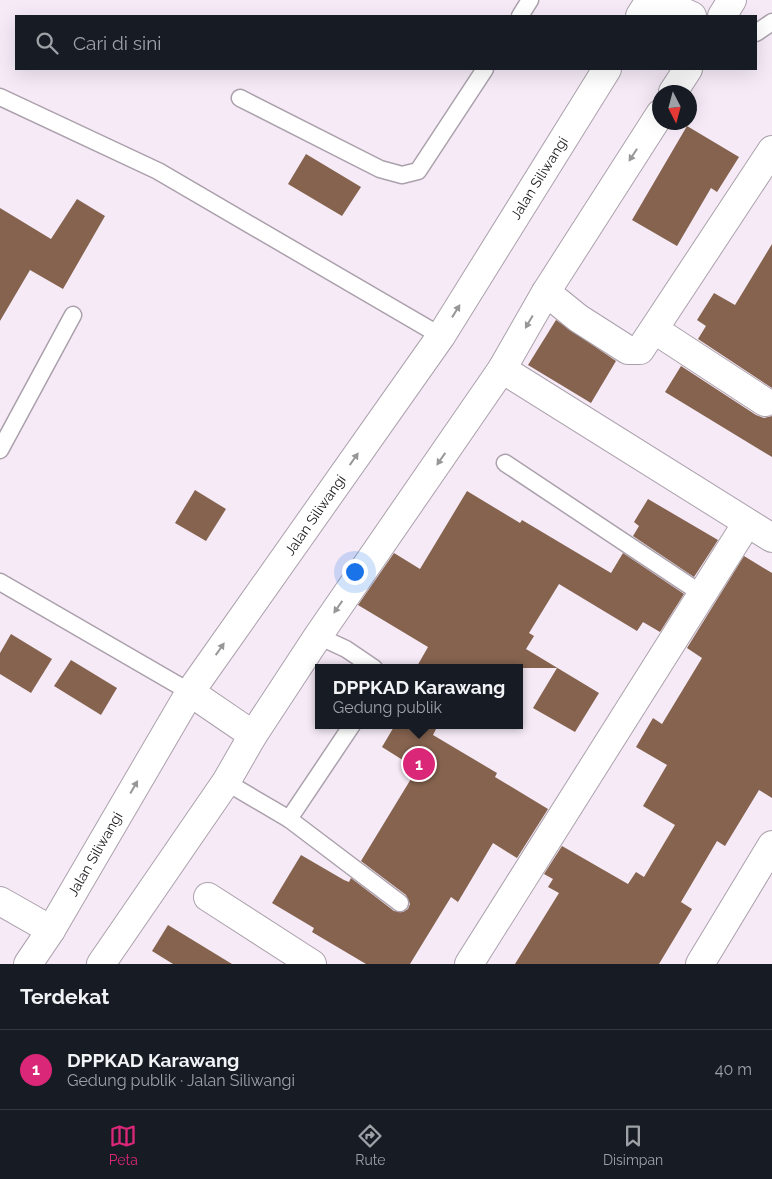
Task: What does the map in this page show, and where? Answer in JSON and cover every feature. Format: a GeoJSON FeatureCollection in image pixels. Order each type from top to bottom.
{"type":"FeatureCollection","features":[{"type":"Feature","properties":{"kind":"main road"},"geometry":{"type":"LineString","coordinates":[[641,15],[650,0]]}},
{"type":"Feature","properties":{"kind":"main road"},"geometry":{"type":"LineString","coordinates":[[658,0],[690,15]]}},
{"type":"Feature","properties":{"kind":"main road"},"geometry":{"type":"LineString","coordinates":[[723,15],[732,0]]}},
{"type":"Feature","properties":{"kind":"main road","name":"Jalan Siliwangi"},"geometry":{"type":"LineString","coordinates":[[28,964],[52,930],[190,692],[441,336],[606,70]]}},
{"type":"Feature","properties":{"kind":"main road"},"geometry":{"type":"LineString","coordinates":[[678,85],[687,70]]}},
{"type":"Feature","properties":{"kind":"main road"},"geometry":{"type":"LineString","coordinates":[[101,964],[226,782],[253,735],[318,636],[502,369],[546,292],[652,126]]}},
{"type":"Feature","properties":{"kind":"main road"},"geometry":{"type":"LineString","coordinates":[[546,292],[578,318],[628,350],[640,350],[655,330],[772,150]]}},
{"type":"Feature","properties":{"kind":"main road"},"geometry":{"type":"LineString","coordinates":[[655,330],[766,402]]}},
{"type":"Feature","properties":{"kind":"main road"},"geometry":{"type":"LineString","coordinates":[[502,369],[772,538]]}},
{"type":"Feature","properties":{"kind":"main road"},"geometry":{"type":"LineString","coordinates":[[469,964],[747,523]]}},
{"type":"Feature","properties":{"kind":"main road"},"geometry":{"type":"LineString","coordinates":[[190,692],[253,735]]}},
{"type":"Feature","properties":{"kind":"main road"},"geometry":{"type":"LineString","coordinates":[[700,964],[772,845]]}},
{"type":"Feature","properties":{"kind":"main road"},"geometry":{"type":"LineString","coordinates":[[208,897],[312,964]]}},
{"type":"Feature","properties":{"kind":"main road"},"geometry":{"type":"LineString","coordinates":[[0,901],[52,930]]}},
{"type":"Feature","properties":{"kind":"lane"},"geometry":{"type":"LineString","coordinates":[[521,15],[530,0]]}},
{"type":"Feature","properties":{"kind":"lane"},"geometry":{"type":"LineString","coordinates":[[757,32],[772,22]]}},
{"type":"Feature","properties":{"kind":"lane"},"geometry":{"type":"LineString","coordinates":[[240,98],[380,169],[402,175],[418,171],[484,70]]}},
{"type":"Feature","properties":{"kind":"lane"},"geometry":{"type":"LineString","coordinates":[[0,97],[158,171],[441,336]]}},
{"type":"Feature","properties":{"kind":"lane"},"geometry":{"type":"LineString","coordinates":[[0,450],[73,315]]}},
{"type":"Feature","properties":{"kind":"lane"},"geometry":{"type":"LineString","coordinates":[[505,463],[702,594]]}},
{"type":"Feature","properties":{"kind":"lane"},"geometry":{"type":"LineString","coordinates":[[0,582],[190,692]]}},
{"type":"Feature","properties":{"kind":"lane"},"geometry":{"type":"LineString","coordinates":[[318,636],[346,649],[368,664]]}},
{"type":"Feature","properties":{"kind":"lane"},"geometry":{"type":"LineString","coordinates":[[289,820],[349,729]]}},
{"type":"Feature","properties":{"kind":"lane"},"geometry":{"type":"LineString","coordinates":[[226,782],[289,820],[400,903]]}},
{"type":"Feature","properties":{"kind":"building"},"geometry":{"type":"Polygon","coordinates":[[[685,130],[694,130],[739,157],[717,192],[711,188],[677,246],[632,220],[685,130]]]}},
{"type":"Feature","properties":{"kind":"building"},"geometry":{"type":"Polygon","coordinates":[[[306,154],[361,187],[342,216],[288,184],[306,154]]]}},
{"type":"Feature","properties":{"kind":"building"},"geometry":{"type":"Polygon","coordinates":[[[77,199],[105,216],[63,289],[30,270],[0,321],[0,208],[51,239],[77,199]]]}},
{"type":"Feature","properties":{"kind":"building"},"geometry":{"type":"Polygon","coordinates":[[[772,244],[772,388],[698,339],[706,326],[697,320],[714,293],[735,305],[772,244]]]}},
{"type":"Feature","properties":{"kind":"building"},"geometry":{"type":"Polygon","coordinates":[[[556,320],[616,361],[591,403],[528,365],[556,320]]]}},
{"type":"Feature","properties":{"kind":"building"},"geometry":{"type":"Polygon","coordinates":[[[681,366],[756,415],[764,418],[772,416],[772,457],[665,392],[681,366]]]}},
{"type":"Feature","properties":{"kind":"building"},"geometry":{"type":"Polygon","coordinates":[[[195,490],[226,509],[206,541],[175,523],[195,490]]]}},
{"type":"Feature","properties":{"kind":"building"},"geometry":{"type":"Polygon","coordinates":[[[467,491],[520,523],[522,520],[611,573],[623,553],[684,594],[660,632],[643,622],[637,631],[559,584],[529,633],[534,636],[526,649],[599,693],[575,732],[533,708],[557,668],[523,668],[523,664],[418,664],[428,647],[358,605],[394,553],[420,569],[467,491]]]}},
{"type":"Feature","properties":{"kind":"building"},"geometry":{"type":"Polygon","coordinates":[[[648,499],[718,540],[694,577],[633,536],[639,526],[634,522],[648,499]]]}},
{"type":"Feature","properties":{"kind":"building"},"geometry":{"type":"Polygon","coordinates":[[[744,556],[772,573],[772,798],[759,790],[725,846],[717,841],[681,902],[692,909],[659,964],[515,964],[559,893],[548,887],[553,879],[544,874],[562,846],[628,884],[636,872],[644,877],[675,825],[643,806],[667,765],[636,747],[653,718],[662,724],[702,658],[687,648],[744,556]]]}},
{"type":"Feature","properties":{"kind":"building"},"geometry":{"type":"Polygon","coordinates":[[[11,634],[52,659],[31,693],[0,674],[0,653],[11,634]]]}},
{"type":"Feature","properties":{"kind":"building"},"geometry":{"type":"Polygon","coordinates":[[[71,660],[117,688],[101,715],[54,686],[71,660]]]}},
{"type":"Feature","properties":{"kind":"building"},"geometry":{"type":"Polygon","coordinates":[[[393,729],[436,729],[433,735],[497,773],[495,777],[548,809],[517,858],[493,843],[458,902],[451,897],[410,964],[366,964],[312,932],[314,928],[272,903],[301,855],[344,880],[349,882],[351,878],[394,911],[403,912],[408,909],[410,904],[406,895],[361,861],[417,769],[382,747],[393,729]]]}},
{"type":"Feature","properties":{"kind":"building"},"geometry":{"type":"Polygon","coordinates":[[[168,925],[232,964],[173,964],[152,951],[168,925]]]}},
{"type":"Feature","properties":{"kind":"place","name":"DPPKAD Karawang"},"geometry":{"type":"Point","coordinates":[419,764]}}]}
